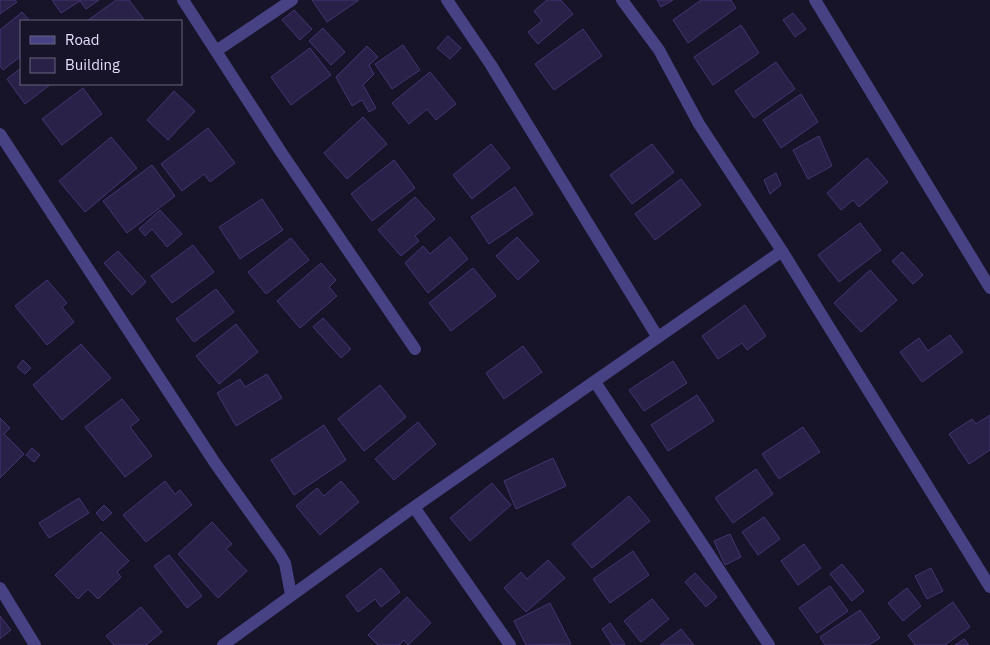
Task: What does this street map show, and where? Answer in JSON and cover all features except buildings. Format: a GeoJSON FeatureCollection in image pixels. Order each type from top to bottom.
{"type":"FeatureCollection","features":[{"type":"Feature","properties":{"kind":"street"},"geometry":{"type":"LineString","coordinates":[[183,0],[281,152],[415,349]]}},
{"type":"Feature","properties":{"kind":"street"},"geometry":{"type":"LineString","coordinates":[[216,52],[292,0]]}},
{"type":"Feature","properties":{"kind":"street"},"geometry":{"type":"LineString","coordinates":[[447,0],[491,65],[657,336]]}},
{"type":"Feature","properties":{"kind":"street"},"geometry":{"type":"LineString","coordinates":[[622,0],[659,50],[698,124],[782,251],[990,587]]}},
{"type":"Feature","properties":{"kind":"street"},"geometry":{"type":"LineString","coordinates":[[815,0],[990,288]]}},
{"type":"Feature","properties":{"kind":"street"},"geometry":{"type":"LineString","coordinates":[[0,134],[215,463],[279,553],[285,564],[291,595]]}},
{"type":"Feature","properties":{"kind":"street"},"geometry":{"type":"LineString","coordinates":[[229,644],[291,595],[414,507],[595,382],[657,336],[782,251]]}},
{"type":"Feature","properties":{"kind":"street"},"geometry":{"type":"LineString","coordinates":[[595,382],[769,645]]}},
{"type":"Feature","properties":{"kind":"street"},"geometry":{"type":"LineString","coordinates":[[414,507],[510,645]]}},
{"type":"Feature","properties":{"kind":"street"},"geometry":{"type":"LineString","coordinates":[[0,588],[35,645]]}}]}
